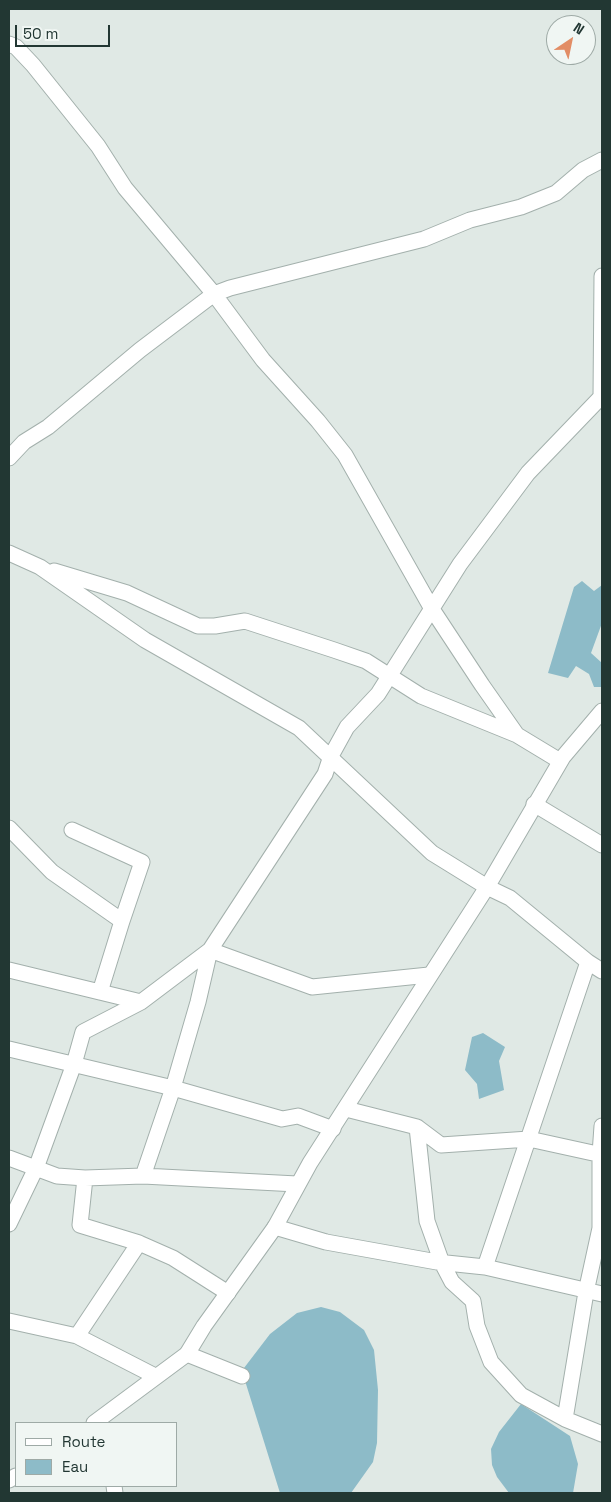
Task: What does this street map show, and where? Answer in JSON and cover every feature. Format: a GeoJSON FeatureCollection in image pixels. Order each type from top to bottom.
{"type":"FeatureCollection","features":[{"type":"Feature","properties":{"kind":"street"},"geometry":{"type":"LineString","coordinates":[[9,44],[16,47],[33,65],[98,146],[125,188],[214,294],[263,360],[318,421],[345,455],[432,609],[517,734]]}},
{"type":"Feature","properties":{"kind":"street"},"geometry":{"type":"LineString","coordinates":[[9,458],[24,442],[48,427],[140,350],[214,294],[230,288],[424,239],[470,220],[520,207],[556,193],[583,170],[602,160]]}},
{"type":"Feature","properties":{"kind":"street"},"geometry":{"type":"LineString","coordinates":[[9,1224],[36,1168],[84,1032],[141,1002],[210,950],[325,774],[331,756],[347,728],[378,694],[460,564],[528,473],[601,397],[602,276]]}},
{"type":"Feature","properties":{"kind":"street"},"geometry":{"type":"LineString","coordinates":[[9,553],[40,567],[127,593],[198,626],[215,626],[245,621],[366,661],[421,696],[517,734],[560,761]]}},
{"type":"Feature","properties":{"kind":"street"},"geometry":{"type":"LineString","coordinates":[[40,567],[144,640],[299,728],[331,756],[432,853],[487,887],[510,898],[588,962],[602,971]]}},
{"type":"Feature","properties":{"kind":"street"},"geometry":{"type":"LineString","coordinates":[[100,1421],[155,1376],[187,1354],[275,1227],[297,1184],[334,1129],[429,975],[487,887],[560,761],[602,711]]}},
{"type":"Feature","properties":{"kind":"street"},"geometry":{"type":"LineString","coordinates":[[534,804],[602,845]]}},
{"type":"Feature","properties":{"kind":"street"},"geometry":{"type":"LineString","coordinates":[[9,828],[52,872],[122,921]]}},
{"type":"Feature","properties":{"kind":"street"},"geometry":{"type":"LineString","coordinates":[[72,830],[142,862],[100,992]]}},
{"type":"Feature","properties":{"kind":"street"},"geometry":{"type":"LineString","coordinates":[[210,950],[312,987],[429,975]]}},
{"type":"Feature","properties":{"kind":"street"},"geometry":{"type":"LineString","coordinates":[[143,1176],[173,1088],[198,1002],[210,950]]}},
{"type":"Feature","properties":{"kind":"street"},"geometry":{"type":"LineString","coordinates":[[485,1267],[588,962]]}},
{"type":"Feature","properties":{"kind":"street"},"geometry":{"type":"LineString","coordinates":[[9,970],[141,1002]]}},
{"type":"Feature","properties":{"kind":"street"},"geometry":{"type":"LineString","coordinates":[[9,1050],[173,1088],[282,1119],[298,1116],[334,1129]]}},
{"type":"Feature","properties":{"kind":"street"},"geometry":{"type":"LineString","coordinates":[[346,1109],[417,1127],[441,1145],[529,1139],[601,1155]]}},
{"type":"Feature","properties":{"kind":"street"},"geometry":{"type":"LineString","coordinates":[[565,1419],[586,1292],[600,1228],[602,1126]]}},
{"type":"Feature","properties":{"kind":"street"},"geometry":{"type":"LineString","coordinates":[[417,1127],[427,1221],[442,1263],[452,1282],[473,1302],[477,1326],[491,1362],[521,1395],[565,1419],[602,1434]]}},
{"type":"Feature","properties":{"kind":"street"},"geometry":{"type":"LineString","coordinates":[[9,1158],[57,1176],[85,1178],[143,1176],[297,1184]]}},
{"type":"Feature","properties":{"kind":"street"},"geometry":{"type":"LineString","coordinates":[[85,1178],[80,1224],[139,1243],[174,1258],[228,1293]]}},
{"type":"Feature","properties":{"kind":"street"},"geometry":{"type":"LineString","coordinates":[[275,1227],[326,1242],[442,1263],[485,1267],[586,1292],[602,1294]]}},
{"type":"Feature","properties":{"kind":"street"},"geometry":{"type":"LineString","coordinates":[[77,1336],[139,1243]]}},
{"type":"Feature","properties":{"kind":"street"},"geometry":{"type":"LineString","coordinates":[[10,1324],[77,1336],[155,1376]]}},
{"type":"Feature","properties":{"kind":"street"},"geometry":{"type":"LineString","coordinates":[[187,1354],[211,1366],[242,1376]]}},
{"type":"Feature","properties":{"kind":"water"},"geometry":{"type":"Polygon","coordinates":[[[582,581],[594,591],[602,585],[602,623],[591,653],[602,663],[602,687],[594,687],[589,674],[576,666],[568,678],[548,673],[574,587],[582,581]]]}},
{"type":"Feature","properties":{"kind":"water"},"geometry":{"type":"Polygon","coordinates":[[[483,1033],[505,1047],[499,1061],[504,1090],[479,1099],[477,1084],[465,1070],[472,1037],[483,1033]]]}},
{"type":"Feature","properties":{"kind":"water"},"geometry":{"type":"Polygon","coordinates":[[[321,1307],[340,1312],[364,1330],[374,1350],[378,1390],[377,1443],[373,1462],[351,1493],[280,1493],[246,1384],[244,1368],[270,1334],[297,1313],[321,1307]]]}},
{"type":"Feature","properties":{"kind":"water"},"geometry":{"type":"Polygon","coordinates":[[[521,1404],[570,1436],[578,1464],[573,1493],[509,1493],[497,1477],[492,1465],[491,1449],[499,1432],[521,1404]]]}}]}
